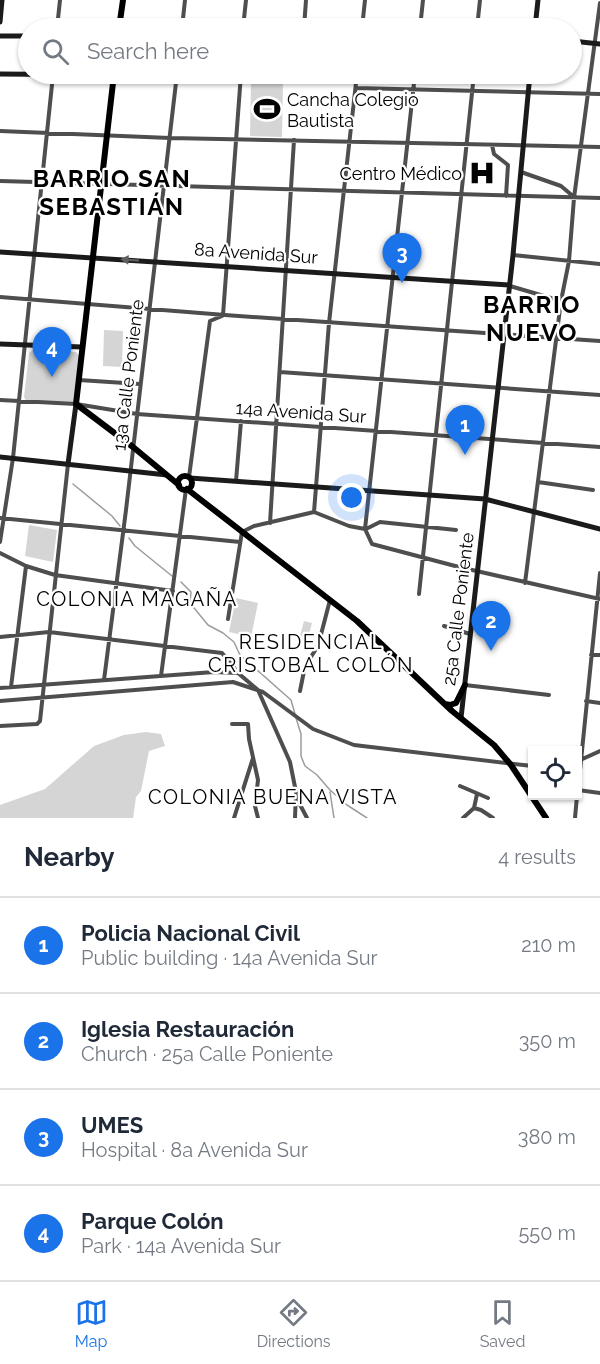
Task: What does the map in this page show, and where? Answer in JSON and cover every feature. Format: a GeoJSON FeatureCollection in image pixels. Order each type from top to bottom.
{"type":"FeatureCollection","features":[{"type":"Feature","properties":{"kind":"main road"},"geometry":{"type":"LineString","coordinates":[[120,18],[123,0]]}},
{"type":"Feature","properties":{"kind":"main road"},"geometry":{"type":"LineString","coordinates":[[112,84],[89,303],[75,405],[133,447],[179,485],[180,479],[189,482]]}},
{"type":"Feature","properties":{"kind":"main road"},"geometry":{"type":"LineString","coordinates":[[169,475],[189,482],[195,495],[383,644],[419,681],[494,745],[511,765],[546,818]]}},
{"type":"Feature","properties":{"kind":"main road"},"geometry":{"type":"LineString","coordinates":[[444,703],[450,705],[456,703],[465,685]]}},
{"type":"Feature","properties":{"kind":"street"},"geometry":{"type":"LineString","coordinates":[[0,22],[2,0]]}},
{"type":"Feature","properties":{"kind":"street"},"geometry":{"type":"LineString","coordinates":[[58,18],[60,0]]}},
{"type":"Feature","properties":{"kind":"street"},"geometry":{"type":"LineString","coordinates":[[183,18],[185,0]]}},
{"type":"Feature","properties":{"kind":"street"},"geometry":{"type":"LineString","coordinates":[[244,18],[246,0]]}},
{"type":"Feature","properties":{"kind":"street"},"geometry":{"type":"LineString","coordinates":[[305,18],[306,0]]}},
{"type":"Feature","properties":{"kind":"street"},"geometry":{"type":"LineString","coordinates":[[363,18],[365,0]]}},
{"type":"Feature","properties":{"kind":"street"},"geometry":{"type":"LineString","coordinates":[[420,18],[423,0]]}},
{"type":"Feature","properties":{"kind":"street"},"geometry":{"type":"LineString","coordinates":[[478,18],[480,0]]}},
{"type":"Feature","properties":{"kind":"street"},"geometry":{"type":"LineString","coordinates":[[536,18],[538,0]]}},
{"type":"Feature","properties":{"kind":"street"},"geometry":{"type":"LineString","coordinates":[[525,583],[561,301],[569,261],[574,198],[597,44],[600,3]]}},
{"type":"Feature","properties":{"kind":"street"},"geometry":{"type":"LineString","coordinates":[[0,36],[18,36]]}},
{"type":"Feature","properties":{"kind":"street"},"geometry":{"type":"LineString","coordinates":[[582,42],[597,44]]}},
{"type":"Feature","properties":{"kind":"street"},"geometry":{"type":"LineString","coordinates":[[0,74],[18,74]]}},
{"type":"Feature","properties":{"kind":"street"},"geometry":{"type":"LineString","coordinates":[[0,542],[20,402],[52,84]]}},
{"type":"Feature","properties":{"kind":"street","name":"13a Calle Poniente"},"geometry":{"type":"LineString","coordinates":[[104,680],[176,84]]}},
{"type":"Feature","properties":{"kind":"street"},"geometry":{"type":"LineString","coordinates":[[223,315],[234,139],[240,84]]}},
{"type":"Feature","properties":{"kind":"street"},"geometry":{"type":"LineString","coordinates":[[314,512],[342,189],[356,84]]}},
{"type":"Feature","properties":{"kind":"street"},"geometry":{"type":"LineString","coordinates":[[414,84],[365,529],[372,544],[525,583],[599,599]]}},
{"type":"Feature","properties":{"kind":"street"},"geometry":{"type":"LineString","coordinates":[[419,594],[473,84]]}},
{"type":"Feature","properties":{"kind":"street","name":"25a Calle Poniente"},"geometry":{"type":"LineString","coordinates":[[461,718],[499,387],[529,84]]}},
{"type":"Feature","properties":{"kind":"street"},"geometry":{"type":"LineString","coordinates":[[356,88],[600,94]]}},
{"type":"Feature","properties":{"kind":"street"},"geometry":{"type":"LineString","coordinates":[[0,131],[170,138],[600,147]]}},
{"type":"Feature","properties":{"kind":"street"},"geometry":{"type":"LineString","coordinates":[[270,523],[294,140]]}},
{"type":"Feature","properties":{"kind":"street"},"geometry":{"type":"LineString","coordinates":[[492,145],[494,154],[508,165],[506,196]]}},
{"type":"Feature","properties":{"kind":"street"},"geometry":{"type":"LineString","coordinates":[[521,172],[561,186],[574,198]]}},
{"type":"Feature","properties":{"kind":"street"},"geometry":{"type":"LineString","coordinates":[[0,181],[600,198]]}},
{"type":"Feature","properties":{"kind":"street","name":"8a Avenida Sur"},"geometry":{"type":"LineString","coordinates":[[0,252],[509,285]]}},
{"type":"Feature","properties":{"kind":"street"},"geometry":{"type":"LineString","coordinates":[[513,255],[600,264]]}},
{"type":"Feature","properties":{"kind":"street"},"geometry":{"type":"LineString","coordinates":[[509,285],[561,301]]}},
{"type":"Feature","properties":{"kind":"street"},"geometry":{"type":"LineString","coordinates":[[0,297],[329,323],[600,341]]}},
{"type":"Feature","properties":{"kind":"street"},"geometry":{"type":"LineString","coordinates":[[161,676],[210,321],[223,315]]}},
{"type":"Feature","properties":{"kind":"street"},"geometry":{"type":"LineString","coordinates":[[0,344],[82,348]]}},
{"type":"Feature","properties":{"kind":"street"},"geometry":{"type":"LineString","coordinates":[[280,372],[600,395]]}},
{"type":"Feature","properties":{"kind":"street"},"geometry":{"type":"LineString","coordinates":[[79,380],[140,384]]}},
{"type":"Feature","properties":{"kind":"street","name":"14a Avenida Sur"},"geometry":{"type":"LineString","coordinates":[[0,400],[75,405],[137,414],[600,447]]}},
{"type":"Feature","properties":{"kind":"street"},"geometry":{"type":"LineString","coordinates":[[0,726],[39,722],[75,405]]}},
{"type":"Feature","properties":{"kind":"street"},"geometry":{"type":"LineString","coordinates":[[236,482],[241,421]]}},
{"type":"Feature","properties":{"kind":"street"},"geometry":{"type":"LineString","coordinates":[[0,457],[169,475]]}},
{"type":"Feature","properties":{"kind":"street"},"geometry":{"type":"LineString","coordinates":[[189,482],[271,484],[485,499],[600,529]]}},
{"type":"Feature","properties":{"kind":"street"},"geometry":{"type":"LineString","coordinates":[[538,482],[593,490]]}},
{"type":"Feature","properties":{"kind":"street"},"geometry":{"type":"LineString","coordinates":[[228,619],[242,532],[254,526],[314,512],[349,526],[365,529],[379,522],[456,530]]}},
{"type":"Feature","properties":{"kind":"street"},"geometry":{"type":"LineString","coordinates":[[2,518],[240,542]]}},
{"type":"Feature","properties":{"kind":"street"},"geometry":{"type":"LineString","coordinates":[[0,553],[26,566],[55,575],[173,591]]}},
{"type":"Feature","properties":{"kind":"street"},"geometry":{"type":"LineString","coordinates":[[11,687],[26,566]]}},
{"type":"Feature","properties":{"kind":"street"},"geometry":{"type":"LineString","coordinates":[[581,746],[599,599],[600,573]]}},
{"type":"Feature","properties":{"kind":"street"},"geometry":{"type":"LineString","coordinates":[[300,691],[305,666],[318,646],[330,600]]}},
{"type":"Feature","properties":{"kind":"street"},"geometry":{"type":"LineString","coordinates":[[444,626],[470,634]]}},
{"type":"Feature","properties":{"kind":"street"},"geometry":{"type":"LineString","coordinates":[[0,637],[49,632],[222,654],[234,667],[236,673]]}},
{"type":"Feature","properties":{"kind":"street"},"geometry":{"type":"LineString","coordinates":[[591,655],[600,655]]}},
{"type":"Feature","properties":{"kind":"street"},"geometry":{"type":"LineString","coordinates":[[0,688],[214,672],[236,673],[244,676],[258,690],[313,729],[348,743],[365,747],[528,766]]}},
{"type":"Feature","properties":{"kind":"street"},"geometry":{"type":"LineString","coordinates":[[0,701],[221,682],[237,683],[258,690],[290,762],[296,796],[295,818]]}},
{"type":"Feature","properties":{"kind":"street"},"geometry":{"type":"LineString","coordinates":[[465,685],[549,694]]}},
{"type":"Feature","properties":{"kind":"street"},"geometry":{"type":"LineString","coordinates":[[586,701],[600,703]]}},
{"type":"Feature","properties":{"kind":"street"},"geometry":{"type":"LineString","coordinates":[[232,724],[248,724],[258,780],[255,806],[258,818]]}},
{"type":"Feature","properties":{"kind":"street"},"geometry":{"type":"LineString","coordinates":[[582,760],[600,751]]}},
{"type":"Feature","properties":{"kind":"street"},"geometry":{"type":"LineString","coordinates":[[234,818],[253,757]]}},
{"type":"Feature","properties":{"kind":"street"},"geometry":{"type":"LineString","coordinates":[[460,786],[488,798]]}},
{"type":"Feature","properties":{"kind":"street"},"geometry":{"type":"LineString","coordinates":[[582,791],[600,793]]}},
{"type":"Feature","properties":{"kind":"street"},"geometry":{"type":"LineString","coordinates":[[463,818],[474,808],[477,794]]}},
{"type":"Feature","properties":{"kind":"street"},"geometry":{"type":"LineString","coordinates":[[296,796],[307,818]]}},
{"type":"Feature","properties":{"kind":"street"},"geometry":{"type":"LineString","coordinates":[[575,818],[577,800]]}},
{"type":"Feature","properties":{"kind":"street"},"geometry":{"type":"LineString","coordinates":[[474,808],[490,817]]}},
{"type":"Feature","properties":{"kind":"shaded area","name":"Cancha Colegio Bautista"},"geometry":{"type":"Polygon","coordinates":[[[251,84],[283,84],[282,137],[250,136],[251,84]]]}},
{"type":"Feature","properties":{"kind":"shaded area"},"geometry":{"type":"Polygon","coordinates":[[[104,330],[123,331],[122,367],[103,366],[104,330]]]}},
{"type":"Feature","properties":{"kind":"shaded area"},"geometry":{"type":"Polygon","coordinates":[[[33,350],[76,352],[80,357],[75,402],[26,401],[24,397],[29,353],[33,350]]]}},
{"type":"Feature","properties":{"kind":"shaded area"},"geometry":{"type":"Polygon","coordinates":[[[29,525],[57,530],[53,562],[25,556],[29,525]]]}},
{"type":"Feature","properties":{"kind":"shaded area"},"geometry":{"type":"Polygon","coordinates":[[[236,598],[258,603],[251,637],[229,632],[236,598]]]}},
{"type":"Feature","properties":{"kind":"shaded area"},"geometry":{"type":"Polygon","coordinates":[[[304,621],[312,623],[307,642],[299,640],[304,621]]]}},
{"type":"Feature","properties":{"kind":"shaded area"},"geometry":{"type":"Polygon","coordinates":[[[146,732],[161,734],[165,746],[149,751],[141,791],[136,797],[133,818],[0,818],[0,805],[45,789],[94,746],[124,735],[146,732]]]}},
{"type":"Feature","properties":{"kind":"waterway"},"geometry":{"type":"LineString","coordinates":[[73,484],[112,516],[120,526]]}},
{"type":"Feature","properties":{"kind":"waterway"},"geometry":{"type":"LineString","coordinates":[[129,538],[135,546],[172,576]]}},
{"type":"Feature","properties":{"kind":"waterway"},"geometry":{"type":"LineString","coordinates":[[181,582],[191,592],[190,603],[208,625],[234,642],[240,655],[291,700],[295,714]]}},
{"type":"Feature","properties":{"kind":"waterway"},"geometry":{"type":"LineString","coordinates":[[296,718],[301,734],[301,756],[305,766],[347,805],[367,818]]}},
{"type":"Feature","properties":{"kind":"waterway"},"geometry":{"type":"LineString","coordinates":[[330,792],[334,818]]}},
{"type":"Feature","properties":{"kind":"place","name":"Cancha Colegio Bautista"},"geometry":{"type":"Point","coordinates":[267,109]}},
{"type":"Feature","properties":{"kind":"place","name":"Centro Médico"},"geometry":{"type":"Point","coordinates":[482,173]}},
{"type":"Feature","properties":{"kind":"place","name":"UMES"},"geometry":{"type":"Point","coordinates":[402,283]}},
{"type":"Feature","properties":{"kind":"place","name":"Parque Colón"},"geometry":{"type":"Point","coordinates":[52,377]}},
{"type":"Feature","properties":{"kind":"place","name":"Policia Nacional Civil"},"geometry":{"type":"Point","coordinates":[465,455]}},
{"type":"Feature","properties":{"kind":"place","name":"Iglesia Restauración"},"geometry":{"type":"Point","coordinates":[491,651]}},
{"type":"Feature","properties":{"kind":"district","name":"BARRIO SAN SEBASTIÁN"},"geometry":{"type":"Point","coordinates":[112,192]}},
{"type":"Feature","properties":{"kind":"district","name":"BARRIO NUEVO"},"geometry":{"type":"Point","coordinates":[532,318]}},
{"type":"Feature","properties":{"kind":"district","name":"COLONIA MAGAÑA"},"geometry":{"type":"Point","coordinates":[137,599]}},
{"type":"Feature","properties":{"kind":"district","name":"RESIDENCIAL CRISTOBAL COLÓN"},"geometry":{"type":"Point","coordinates":[311,654]}},
{"type":"Feature","properties":{"kind":"district","name":"COLONIA BUENA VISTA"},"geometry":{"type":"Point","coordinates":[273,797]}}]}
